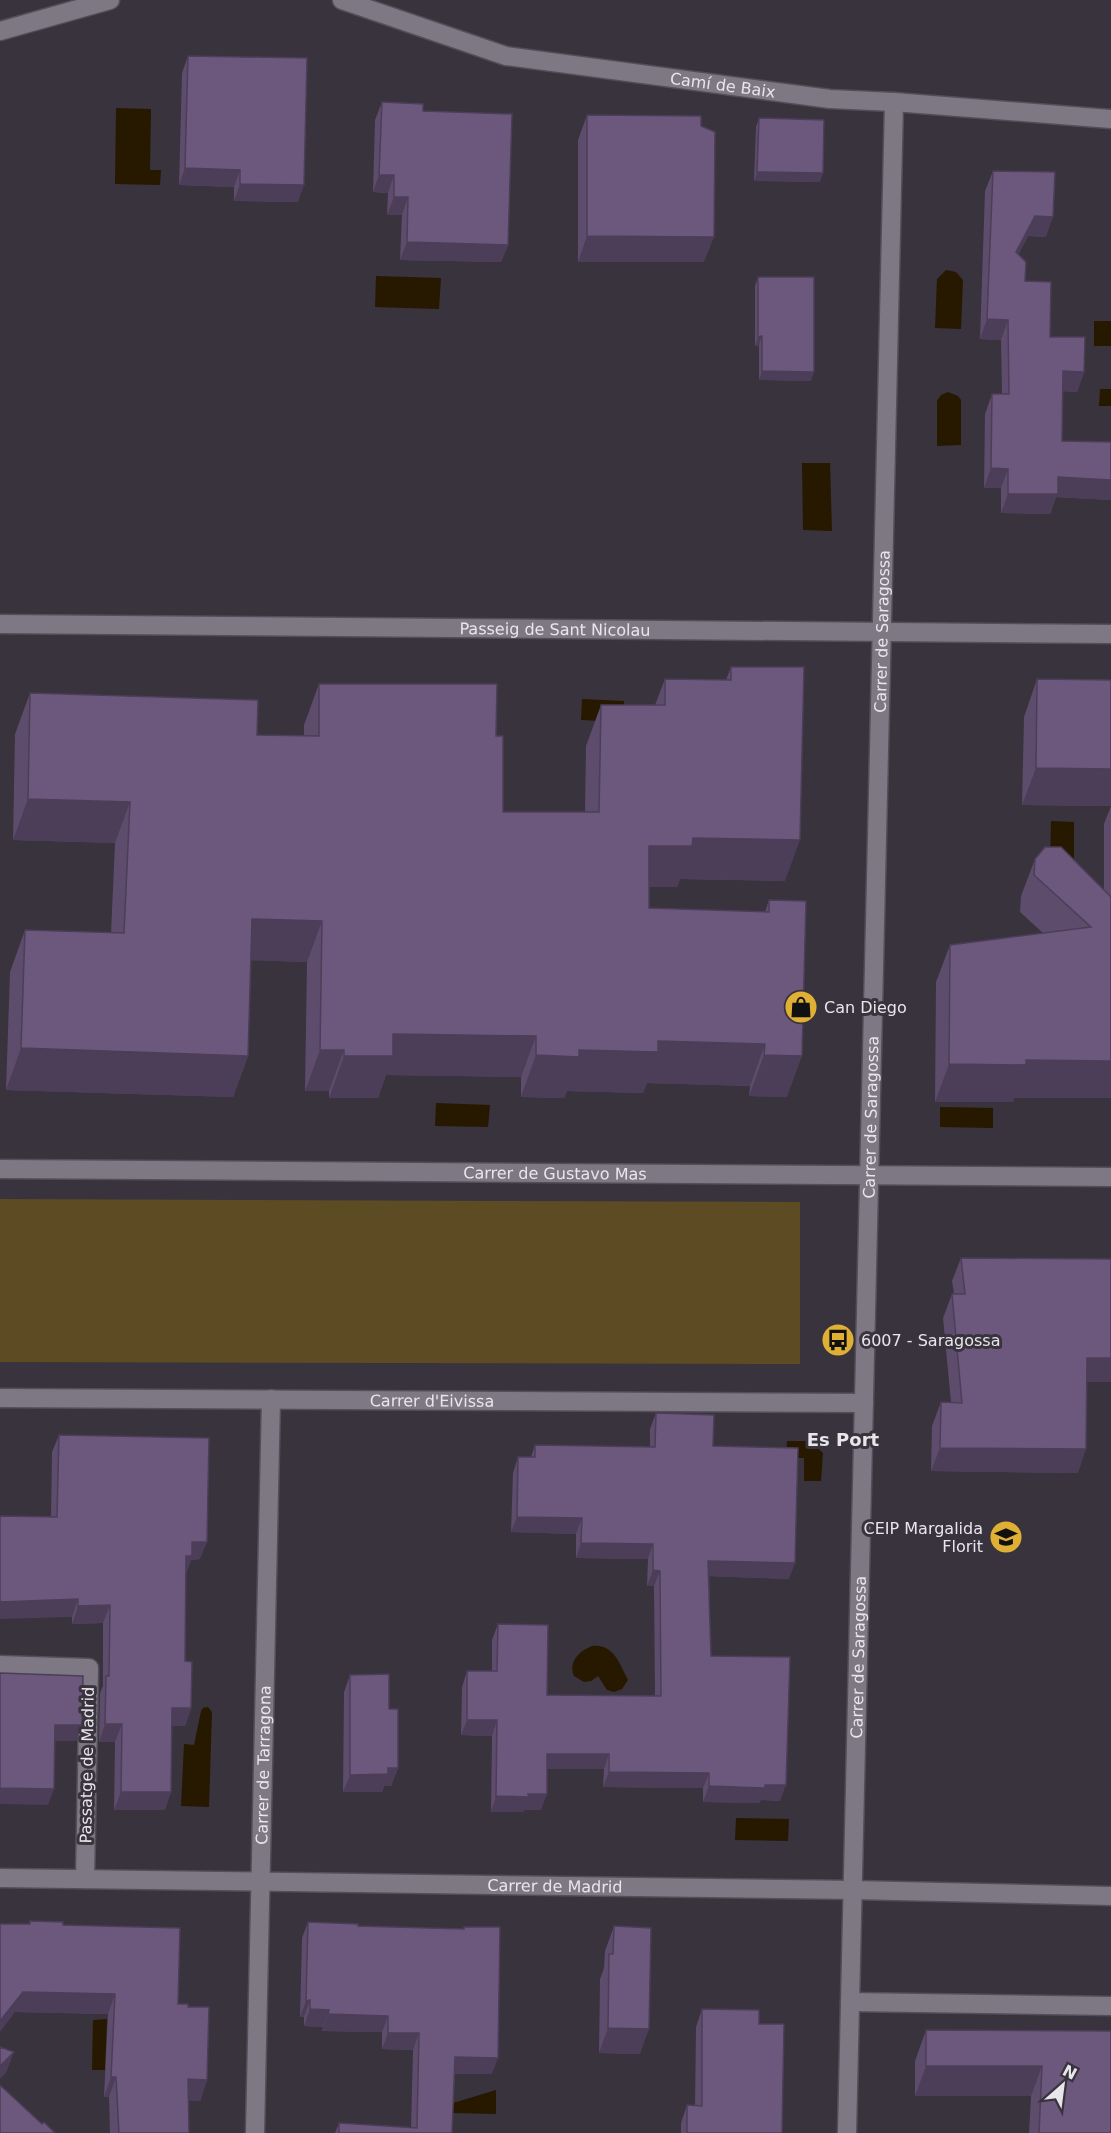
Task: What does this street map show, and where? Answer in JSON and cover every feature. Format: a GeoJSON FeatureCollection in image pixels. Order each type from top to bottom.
{"type":"FeatureCollection","features":[{"type":"Feature","properties":{"kind":"street"},"geometry":{"type":"LineString","coordinates":[[0,32],[110,0]]}},
{"type":"Feature","properties":{"kind":"street","name":"Camí de Baix"},"geometry":{"type":"LineString","coordinates":[[342,0],[506,56],[830,99],[1111,119]]}},
{"type":"Feature","properties":{"kind":"street","name":"Carrer de Saragossa"},"geometry":{"type":"LineString","coordinates":[[847,2133],[894,102]]}},
{"type":"Feature","properties":{"kind":"street","name":"Passeig de Sant Nicolau"},"geometry":{"type":"LineString","coordinates":[[0,624],[1111,634]]}},
{"type":"Feature","properties":{"kind":"street","name":"Carrer de Gustavo Mas"},"geometry":{"type":"LineString","coordinates":[[0,1169],[1111,1177]]}},
{"type":"Feature","properties":{"kind":"street","name":"Carrer d'Eivissa"},"geometry":{"type":"LineString","coordinates":[[0,1398],[864,1403]]}},
{"type":"Feature","properties":{"kind":"street","name":"Carrer de Tarragona"},"geometry":{"type":"LineString","coordinates":[[255,2133],[271,1399]]}},
{"type":"Feature","properties":{"kind":"street","name":"Passatge de Madrid"},"geometry":{"type":"LineString","coordinates":[[0,1665],[89,1668],[85,1879]]}},
{"type":"Feature","properties":{"kind":"street","name":"Carrer de Madrid"},"geometry":{"type":"LineString","coordinates":[[0,1878],[853,1890],[1111,1896]]}},
{"type":"Feature","properties":{"kind":"street"},"geometry":{"type":"LineString","coordinates":[[850,2002],[1111,2006]]}},
{"type":"Feature","properties":{"kind":"shaded area"},"geometry":{"type":"Polygon","coordinates":[[[116,108],[151,109],[150,170],[161,170],[160,185],[115,184],[116,108]]]}},
{"type":"Feature","properties":{"kind":"shaded area"},"geometry":{"type":"Polygon","coordinates":[[[946,270],[956,272],[963,280],[961,329],[935,328],[937,279],[946,270]]]}},
{"type":"Feature","properties":{"kind":"shaded area"},"geometry":{"type":"Polygon","coordinates":[[[376,276],[441,278],[439,309],[375,307],[376,276]]]}},
{"type":"Feature","properties":{"kind":"shaded area"},"geometry":{"type":"Polygon","coordinates":[[[1094,321],[1111,321],[1111,346],[1094,346],[1094,321]]]}},
{"type":"Feature","properties":{"kind":"shaded area"},"geometry":{"type":"Polygon","coordinates":[[[1100,389],[1111,389],[1111,406],[1099,406],[1100,389]]]}},
{"type":"Feature","properties":{"kind":"shaded area"},"geometry":{"type":"Polygon","coordinates":[[[948,392],[958,396],[961,400],[961,445],[937,446],[937,401],[941,395],[948,392]]]}},
{"type":"Feature","properties":{"kind":"shaded area"},"geometry":{"type":"Polygon","coordinates":[[[802,463],[830,463],[832,531],[803,530],[802,463]]]}},
{"type":"Feature","properties":{"kind":"shaded area"},"geometry":{"type":"Polygon","coordinates":[[[582,699],[624,701],[624,722],[581,720],[582,699]]]}},
{"type":"Feature","properties":{"kind":"shaded area"},"geometry":{"type":"Polygon","coordinates":[[[1051,821],[1074,822],[1074,869],[1050,869],[1051,821]]]}},
{"type":"Feature","properties":{"kind":"shaded area"},"geometry":{"type":"Polygon","coordinates":[[[436,1103],[490,1105],[488,1127],[435,1126],[436,1103]]]}},
{"type":"Feature","properties":{"kind":"shaded area"},"geometry":{"type":"Polygon","coordinates":[[[940,1107],[993,1108],[993,1128],[940,1127],[940,1107]]]}},
{"type":"Feature","properties":{"kind":"shaded area"},"geometry":{"type":"Polygon","coordinates":[[[0,1199],[800,1202],[800,1364],[0,1362],[0,1199]]]}},
{"type":"Feature","properties":{"kind":"shaded area"},"geometry":{"type":"Polygon","coordinates":[[[787,1441],[810,1441],[823,1453],[821,1481],[804,1481],[804,1458],[786,1458],[787,1441]]]}},
{"type":"Feature","properties":{"kind":"shaded area"},"geometry":{"type":"Polygon","coordinates":[[[592,1646],[606,1648],[615,1656],[628,1680],[622,1689],[614,1692],[607,1690],[598,1676],[591,1681],[584,1682],[574,1676],[572,1666],[576,1658],[592,1646]]]}},
{"type":"Feature","properties":{"kind":"shaded area"},"geometry":{"type":"Polygon","coordinates":[[[208,1707],[212,1712],[209,1807],[181,1806],[184,1744],[194,1745],[201,1711],[208,1707]]]}},
{"type":"Feature","properties":{"kind":"shaded area"},"geometry":{"type":"Polygon","coordinates":[[[736,1818],[789,1819],[788,1841],[735,1840],[736,1818]]]}},
{"type":"Feature","properties":{"kind":"shaded area"},"geometry":{"type":"Polygon","coordinates":[[[107,2019],[105,2070],[92,2070],[93,2020],[107,2019]]]}},
{"type":"Feature","properties":{"kind":"shaded area"},"geometry":{"type":"Polygon","coordinates":[[[496,2090],[496,2114],[453,2113],[453,2103],[496,2090]]]}},
{"type":"Feature","properties":{"kind":"building"},"geometry":{"type":"Polygon","coordinates":[[[188,56],[307,58],[304,185],[240,184],[240,170],[185,168],[188,56]]]}},
{"type":"Feature","properties":{"kind":"building"},"geometry":{"type":"Polygon","coordinates":[[[382,102],[423,104],[423,111],[512,114],[508,245],[407,242],[408,197],[394,197],[394,175],[379,175],[382,102]]]}},
{"type":"Feature","properties":{"kind":"building"},"geometry":{"type":"Polygon","coordinates":[[[587,115],[701,116],[701,126],[715,132],[714,237],[587,236],[587,115]]]}},
{"type":"Feature","properties":{"kind":"building"},"geometry":{"type":"Polygon","coordinates":[[[759,118],[824,120],[823,173],[757,172],[759,118]]]}},
{"type":"Feature","properties":{"kind":"building"},"geometry":{"type":"Polygon","coordinates":[[[993,171],[1055,172],[1053,217],[1035,216],[1016,252],[1026,262],[1025,281],[1051,282],[1050,337],[1085,337],[1084,372],[1063,371],[1062,441],[1111,442],[1111,480],[1058,477],[1058,494],[1008,494],[1008,469],[991,468],[992,394],[1009,394],[1008,320],[987,319],[993,171]]]}},
{"type":"Feature","properties":{"kind":"building"},"geometry":{"type":"Polygon","coordinates":[[[758,277],[814,277],[814,372],[762,371],[762,336],[758,337],[758,277]]]}},
{"type":"Feature","properties":{"kind":"building"},"geometry":{"type":"Polygon","coordinates":[[[731,667],[804,667],[800,840],[693,838],[692,846],[649,846],[649,908],[769,912],[769,900],[806,901],[802,1056],[764,1055],[765,1044],[658,1041],[658,1052],[579,1050],[579,1057],[536,1055],[536,1036],[393,1034],[393,1056],[344,1056],[344,1050],[320,1050],[322,921],[252,919],[248,1056],[21,1048],[25,930],[124,933],[130,802],[28,799],[30,693],[258,700],[257,735],[319,736],[319,684],[497,684],[496,736],[503,736],[503,812],[599,812],[601,705],[665,705],[665,679],[731,680],[731,667]]]}},
{"type":"Feature","properties":{"kind":"building"},"geometry":{"type":"Polygon","coordinates":[[[1037,679],[1111,680],[1111,769],[1036,768],[1037,679]]]}},
{"type":"Feature","properties":{"kind":"building"},"geometry":{"type":"Polygon","coordinates":[[[1045,847],[1061,847],[1111,897],[1111,1061],[1026,1060],[1026,1065],[949,1064],[950,945],[1091,927],[1034,875],[1035,859],[1045,847]]]}},
{"type":"Feature","properties":{"kind":"building"},"geometry":{"type":"Polygon","coordinates":[[[961,1258],[1111,1259],[1111,1358],[1087,1358],[1086,1449],[940,1448],[941,1402],[962,1403],[952,1294],[965,1294],[961,1258]]]}},
{"type":"Feature","properties":{"kind":"building"},"geometry":{"type":"Polygon","coordinates":[[[656,1413],[714,1415],[713,1446],[798,1448],[795,1563],[708,1561],[711,1656],[790,1657],[786,1785],[765,1785],[765,1788],[709,1786],[709,1773],[609,1772],[609,1754],[547,1754],[547,1794],[528,1794],[529,1797],[496,1796],[497,1720],[467,1720],[467,1671],[497,1671],[498,1624],[548,1625],[547,1695],[661,1696],[660,1571],[653,1570],[653,1544],[581,1543],[582,1518],[517,1517],[518,1457],[535,1457],[535,1445],[655,1447],[656,1413]]]}},
{"type":"Feature","properties":{"kind":"building"},"geometry":{"type":"Polygon","coordinates":[[[59,1435],[209,1438],[207,1542],[192,1542],[192,1556],[186,1556],[185,1661],[192,1662],[191,1708],[172,1708],[171,1792],[121,1792],[122,1724],[105,1724],[106,1676],[109,1676],[110,1605],[78,1606],[78,1599],[0,1602],[0,1516],[57,1517],[59,1435]]]}},
{"type":"Feature","properties":{"kind":"building"},"geometry":{"type":"Polygon","coordinates":[[[0,1673],[83,1676],[82,1725],[55,1725],[54,1789],[0,1788],[0,1673]]]}},
{"type":"Feature","properties":{"kind":"building"},"geometry":{"type":"Polygon","coordinates":[[[389,1674],[389,1709],[398,1709],[398,1768],[388,1768],[388,1774],[350,1775],[350,1675],[389,1674]]]}},
{"type":"Feature","properties":{"kind":"building"},"geometry":{"type":"Polygon","coordinates":[[[30,1921],[63,1922],[63,1925],[180,1928],[178,2004],[188,2004],[188,2007],[209,2007],[207,2080],[188,2079],[189,2133],[119,2133],[116,2077],[111,2077],[115,1994],[23,1992],[0,2021],[0,1924],[30,1924],[30,1921]]]}},
{"type":"Feature","properties":{"kind":"building"},"geometry":{"type":"Polygon","coordinates":[[[308,1922],[464,1929],[464,1927],[500,1927],[498,2058],[455,2057],[452,2133],[339,2133],[339,2123],[417,2128],[419,2033],[388,2033],[388,2016],[328,2014],[329,2010],[310,2009],[310,2000],[306,2001],[308,1922]]]}},
{"type":"Feature","properties":{"kind":"building"},"geometry":{"type":"Polygon","coordinates":[[[614,1926],[651,1928],[649,2029],[608,2028],[609,1954],[613,1954],[614,1926]]]}},
{"type":"Feature","properties":{"kind":"building"},"geometry":{"type":"Polygon","coordinates":[[[702,2009],[759,2010],[759,2024],[784,2024],[782,2133],[687,2133],[687,2105],[702,2106],[702,2009]]]}},
{"type":"Feature","properties":{"kind":"building"},"geometry":{"type":"Polygon","coordinates":[[[926,2030],[1111,2031],[1111,2133],[1039,2133],[1042,2066],[926,2066],[926,2030]]]}},
{"type":"Feature","properties":{"kind":"building"},"geometry":{"type":"Polygon","coordinates":[[[0,2047],[14,2052],[0,2066],[0,2047]]]}},
{"type":"Feature","properties":{"kind":"building"},"geometry":{"type":"Polygon","coordinates":[[[0,2085],[42,2124],[44,2122],[55,2133],[0,2133],[0,2085]]]}},
{"type":"Feature","properties":{"kind":"place","name":"Can Diego"},"geometry":{"type":"Point","coordinates":[801,1007]}},
{"type":"Feature","properties":{"kind":"place","name":"6007 - Saragossa"},"geometry":{"type":"Point","coordinates":[838,1340]}},
{"type":"Feature","properties":{"kind":"place","name":"CEIP Margalida Florit"},"geometry":{"type":"Point","coordinates":[1006,1537]}},
{"type":"Feature","properties":{"kind":"district","name":"Es Port"},"geometry":{"type":"Point","coordinates":[843,1439]}}]}
